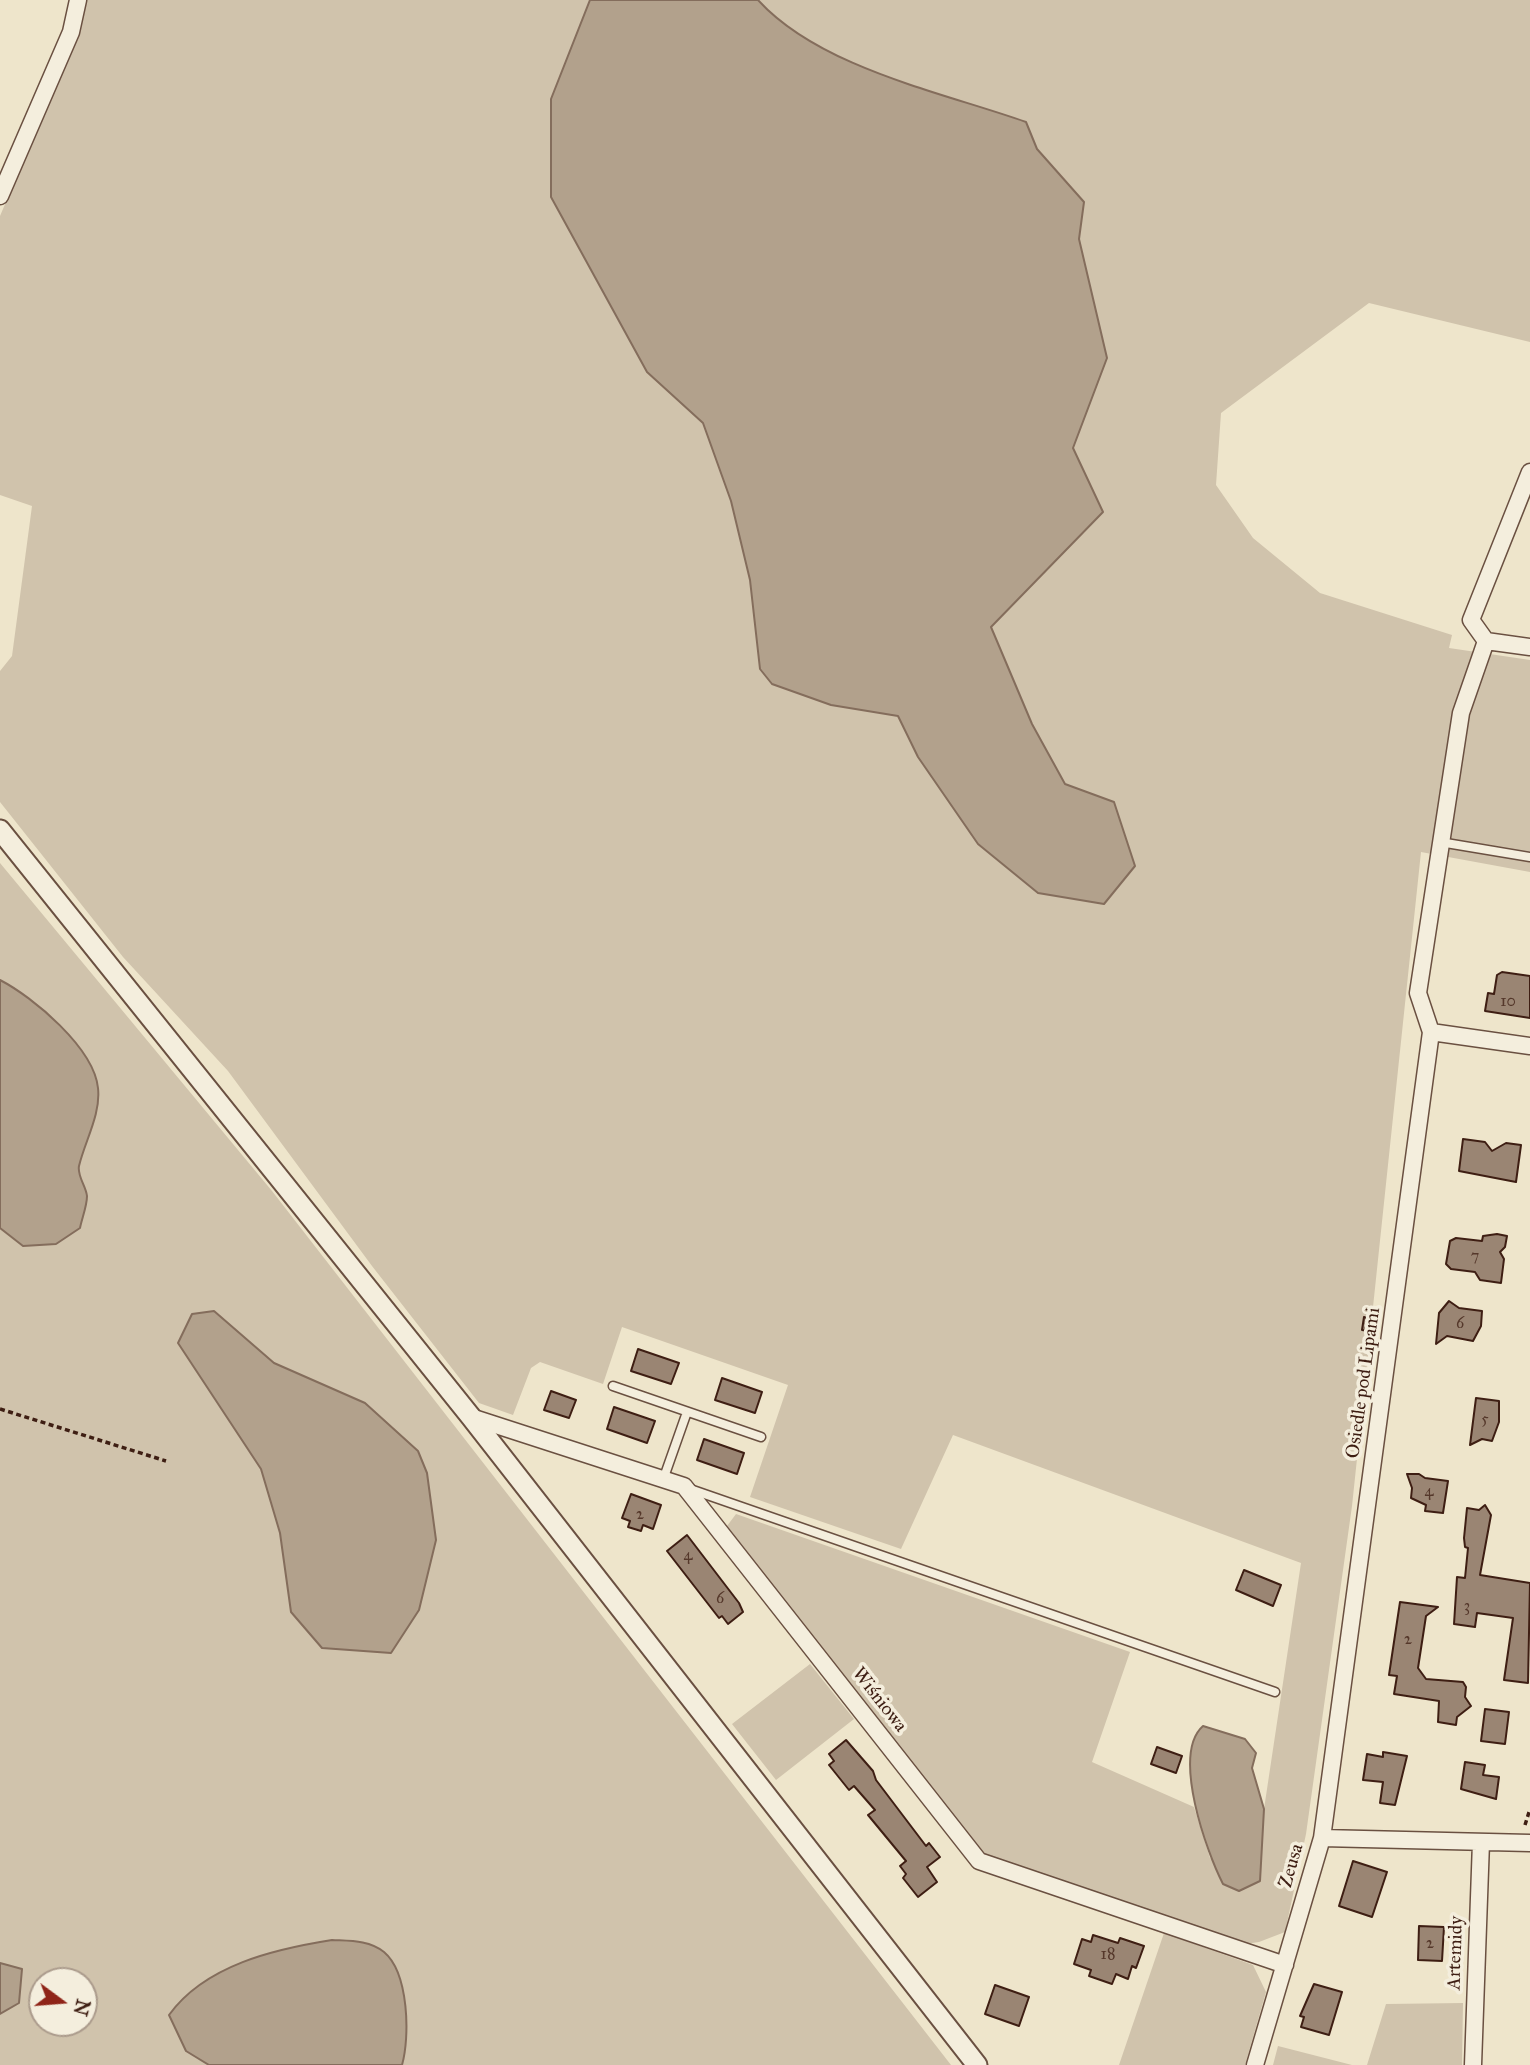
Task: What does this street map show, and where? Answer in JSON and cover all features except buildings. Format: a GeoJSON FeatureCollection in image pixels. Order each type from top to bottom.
{"type":"FeatureCollection","features":[{"type":"Feature","properties":{"kind":"street"},"geometry":{"type":"LineString","coordinates":[[0,196],[71,32],[78,0]]}},
{"type":"Feature","properties":{"kind":"street"},"geometry":{"type":"LineString","coordinates":[[1530,472],[1471,620],[1486,641],[1530,647]]}},
{"type":"Feature","properties":{"kind":"street"},"geometry":{"type":"LineString","coordinates":[[1486,641],[1461,713],[1418,993],[1432,1031],[1530,1046]]}},
{"type":"Feature","properties":{"kind":"street"},"geometry":{"type":"LineString","coordinates":[[0,830],[471,1417],[977,2065]]}},
{"type":"Feature","properties":{"kind":"street","name":"Osiedle pod Lipami"},"geometry":{"type":"LineString","coordinates":[[1322,1838],[1432,1031]]}},
{"type":"Feature","properties":{"kind":"street"},"geometry":{"type":"LineString","coordinates":[[471,1417],[684,1486]]}},
{"type":"Feature","properties":{"kind":"street","name":"Wiśniowa"},"geometry":{"type":"LineString","coordinates":[[684,1486],[979,1861],[1285,1965]]}},
{"type":"Feature","properties":{"kind":"street","name":"Zeusa"},"geometry":{"type":"LineString","coordinates":[[1255,2065],[1322,1838],[1530,1843]]}},
{"type":"Feature","properties":{"kind":"street","name":"Artemidy"},"geometry":{"type":"LineString","coordinates":[[1473,2065],[1481,1842]]}},
{"type":"Feature","properties":{"kind":"lane"},"geometry":{"type":"LineString","coordinates":[[1440,842],[1530,857]]}},
{"type":"Feature","properties":{"kind":"lane"},"geometry":{"type":"LineString","coordinates":[[613,1386],[761,1437]]}},
{"type":"Feature","properties":{"kind":"lane"},"geometry":{"type":"LineString","coordinates":[[663,1480],[687,1412]]}},
{"type":"Feature","properties":{"kind":"lane"},"geometry":{"type":"LineString","coordinates":[[684,1486],[1275,1692]]}},
{"type":"Feature","properties":{"kind":"path"},"geometry":{"type":"LineString","coordinates":[[0,1409],[166,1461]]}},
{"type":"Feature","properties":{"kind":"path"},"geometry":{"type":"LineString","coordinates":[[1514,1825],[1527,1825],[1530,1809]]}},
{"type":"Feature","properties":{"kind":"shaded area"},"geometry":{"type":"Polygon","coordinates":[[[85,0],[590,0],[551,99],[551,197],[647,372],[703,423],[731,501],[750,580],[760,669],[772,684],[831,705],[898,716],[918,757],[978,844],[1114,802],[1065,784],[1032,724],[991,627],[1103,512],[1073,448],[1107,358],[1078,239],[1084,202],[1037,149],[1026,122],[920,88],[848,61],[814,44],[784,24],[758,0],[1530,0],[1530,342],[1369,303],[1221,413],[1216,485],[1253,538],[1320,593],[1452,635],[1449,648],[1530,660],[1530,872],[1421,852],[1352,1506],[1306,1834],[1285,1932],[1259,1942],[1232,1946],[982,1856],[727,1526],[736,1514],[1130,1652],[1092,1762],[1194,1807],[1210,1858],[1260,1881],[1264,1809],[1301,1563],[953,1435],[901,1549],[750,1497],[788,1385],[622,1327],[603,1384],[540,1362],[531,1368],[513,1415],[479,1403],[372,1266],[228,1071],[123,957],[0,802],[0,671],[12,656],[32,506],[0,495],[0,216],[75,40],[85,0]]]}},
{"type":"Feature","properties":{"kind":"shaded area"},"geometry":{"type":"Polygon","coordinates":[[[590,0],[758,0],[784,24],[814,44],[848,61],[920,88],[1026,122],[1037,149],[1084,202],[1079,239],[1107,358],[1073,448],[1103,512],[991,627],[1032,724],[1065,784],[1114,802],[1135,866],[1104,904],[1038,893],[978,844],[918,757],[898,716],[831,705],[772,684],[760,669],[750,580],[731,501],[703,423],[647,372],[551,197],[551,99],[590,0]]]}},
{"type":"Feature","properties":{"kind":"shaded area"},"geometry":{"type":"Polygon","coordinates":[[[0,863],[272,1191],[951,2065],[0,2065],[0,863]]]}},
{"type":"Feature","properties":{"kind":"shaded area"},"geometry":{"type":"Polygon","coordinates":[[[0,980],[29,998],[60,1025],[86,1057],[98,1088],[95,1118],[79,1166],[87,1196],[80,1228],[56,1244],[23,1246],[0,1228],[0,980]]]}},
{"type":"Feature","properties":{"kind":"shaded area"},"geometry":{"type":"Polygon","coordinates":[[[214,1311],[274,1363],[365,1403],[418,1451],[427,1473],[436,1540],[419,1610],[391,1653],[322,1648],[291,1612],[280,1533],[261,1469],[178,1343],[192,1314],[214,1311]]]}},
{"type":"Feature","properties":{"kind":"shaded area"},"geometry":{"type":"Polygon","coordinates":[[[810,1664],[854,1719],[776,1780],[732,1724],[810,1664]]]}},
{"type":"Feature","properties":{"kind":"shaded area"},"geometry":{"type":"Polygon","coordinates":[[[1203,1726],[1245,1739],[1256,1753],[1252,1768],[1264,1809],[1260,1881],[1239,1891],[1223,1884],[1201,1828],[1195,1804],[1190,1758],[1194,1740],[1203,1726]]]}},
{"type":"Feature","properties":{"kind":"shaded area"},"geometry":{"type":"Polygon","coordinates":[[[1164,1933],[1253,1965],[1266,1992],[1245,2065],[1119,2065],[1164,1933]]]}},
{"type":"Feature","properties":{"kind":"shaded area"},"geometry":{"type":"Polygon","coordinates":[[[332,1940],[372,1945],[384,1952],[392,1962],[403,1990],[405,2006],[406,2038],[402,2065],[209,2065],[186,2051],[169,2015],[202,1983],[243,1962],[288,1948],[332,1940]]]}},
{"type":"Feature","properties":{"kind":"shaded area"},"geometry":{"type":"Polygon","coordinates":[[[0,1963],[22,1969],[19,2003],[0,2014],[0,1963]]]}},
{"type":"Feature","properties":{"kind":"shaded area"},"geometry":{"type":"Polygon","coordinates":[[[1463,2003],[1462,2065],[1367,2065],[1386,2004],[1463,2003]]]}},
{"type":"Feature","properties":{"kind":"shaded area"},"geometry":{"type":"Polygon","coordinates":[[[1278,2046],[1352,2065],[1273,2065],[1278,2046]]]}}]}
